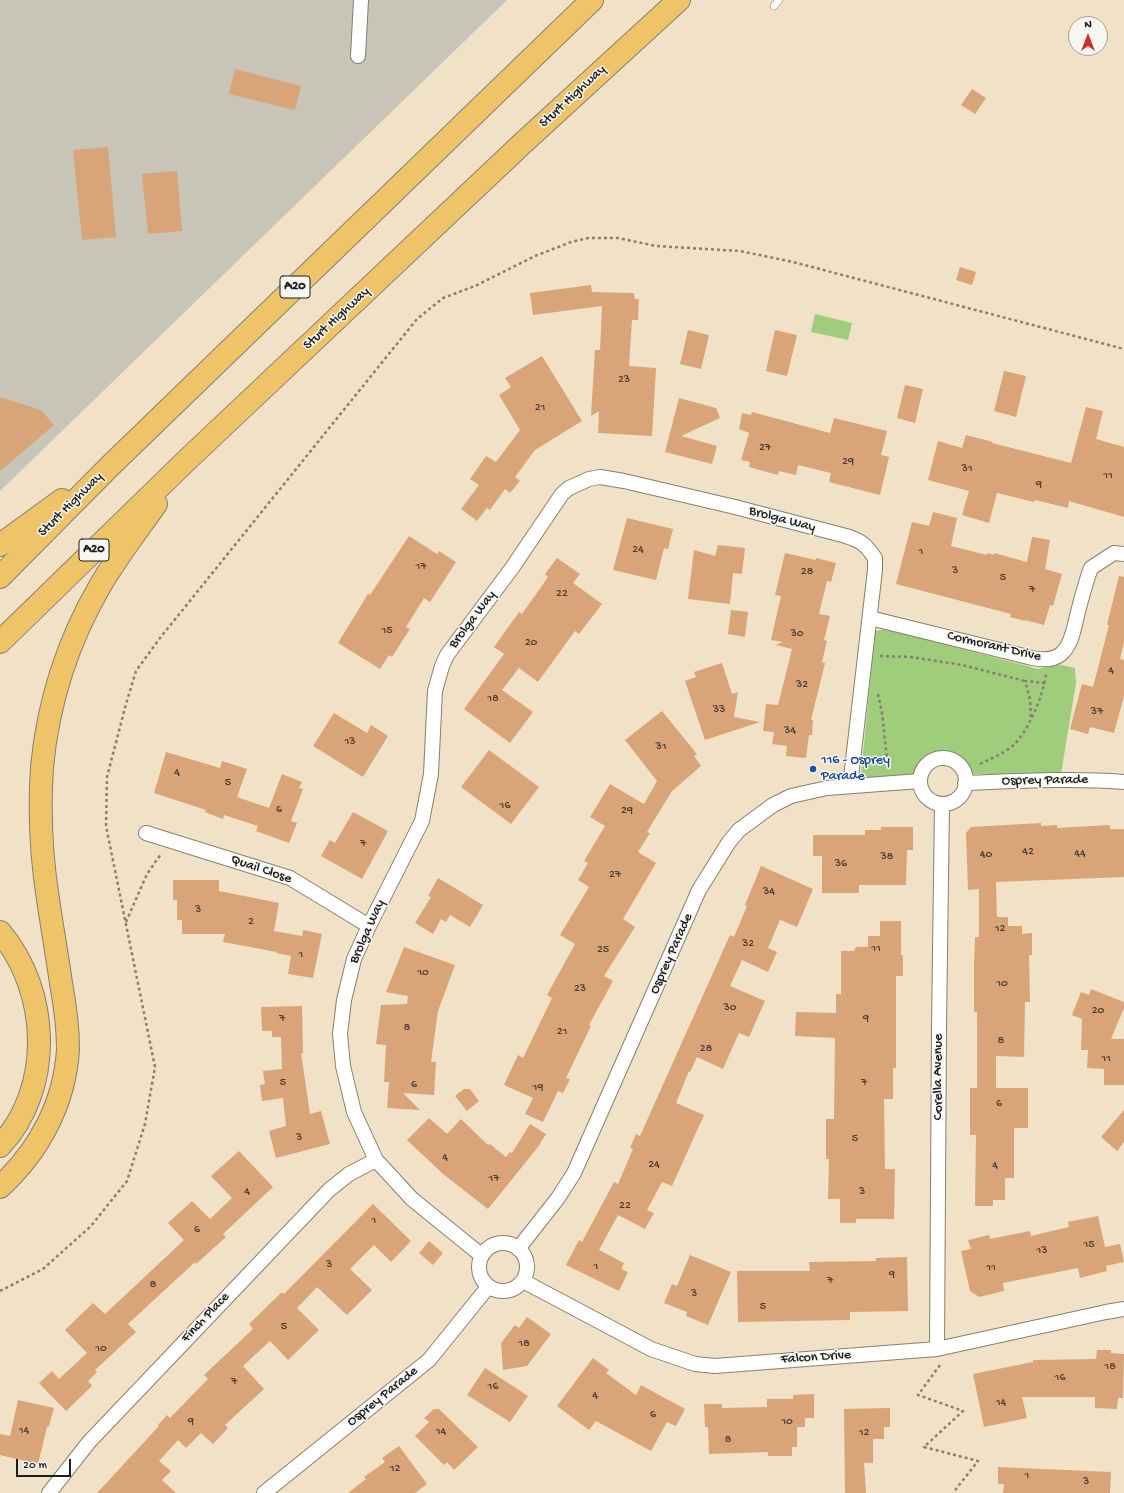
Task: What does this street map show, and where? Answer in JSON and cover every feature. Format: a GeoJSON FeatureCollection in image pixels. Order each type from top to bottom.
{"type":"FeatureCollection","features":[{"type":"Feature","properties":{"kind":"highway","name":"Sturt Highway"},"geometry":{"type":"LineString","coordinates":[[0,577],[110,466],[592,0]]}},
{"type":"Feature","properties":{"kind":"highway","name":"Sturt Highway"},"geometry":{"type":"LineString","coordinates":[[0,642],[188,460],[524,142],[679,0]]}},
{"type":"Feature","properties":{"kind":"highway"},"geometry":{"type":"LineString","coordinates":[[0,1187],[25,1161],[39,1142],[55,1108],[65,1071],[68,1049],[67,1026],[41,847],[40,820],[43,765],[48,728],[57,690],[69,651],[100,586],[188,460]]}},
{"type":"Feature","properties":{"kind":"highway"},"geometry":{"type":"LineString","coordinates":[[0,545],[110,466]]}},
{"type":"Feature","properties":{"kind":"highway"},"geometry":{"type":"LineString","coordinates":[[0,932],[18,957],[32,989],[37,1010],[39,1053],[31,1091],[15,1126],[0,1146]]}},
{"type":"Feature","properties":{"kind":"street"},"geometry":{"type":"LineString","coordinates":[[358,56],[361,0]]}},
{"type":"Feature","properties":{"kind":"street","name":"Brolga Way"},"geometry":{"type":"LineString","coordinates":[[481,1255],[412,1199],[376,1160],[354,1112],[343,1066],[340,1034],[344,1000],[354,959],[369,926],[422,822],[431,774],[435,691],[442,666],[447,655],[512,568],[562,494],[569,488],[589,479],[600,477],[624,481],[735,507],[858,540],[866,546],[875,558],[870,618],[850,786]]}},
{"type":"Feature","properties":{"kind":"street","name":"Cormorant Drive"},"geometry":{"type":"LineString","coordinates":[[870,618],[1032,658],[1043,660],[1050,659],[1064,652],[1070,640],[1091,568],[1114,553],[1124,554]]}},
{"type":"Feature","properties":{"kind":"street"},"geometry":{"type":"LineString","coordinates":[[944,759],[952,761],[960,766],[966,783],[958,798],[951,803],[942,804],[935,803],[924,795],[920,781],[922,772],[927,765],[934,760],[944,759]]}},
{"type":"Feature","properties":{"kind":"street","name":"Osprey Parade"},"geometry":{"type":"LineString","coordinates":[[966,783],[1048,779],[1091,779],[1124,782]]}},
{"type":"Feature","properties":{"kind":"street","name":"Osprey Parade"},"geometry":{"type":"LineString","coordinates":[[518,1248],[558,1198],[574,1173],[699,890],[729,842],[739,830],[773,805],[791,796],[827,788],[920,781]]}},
{"type":"Feature","properties":{"kind":"street","name":"Corella Avenue"},"geometry":{"type":"LineString","coordinates":[[938,1349],[939,1026],[942,804]]}},
{"type":"Feature","properties":{"kind":"street","name":"Quail Close"},"geometry":{"type":"LineString","coordinates":[[146,833],[290,878],[369,926]]}},
{"type":"Feature","properties":{"kind":"street","name":"Finch Place"},"geometry":{"type":"LineString","coordinates":[[49,1493],[89,1442],[329,1190],[349,1174],[376,1160]]}},
{"type":"Feature","properties":{"kind":"street"},"geometry":{"type":"LineString","coordinates":[[505,1243],[518,1248],[525,1258],[527,1270],[523,1281],[513,1289],[500,1292],[488,1287],[480,1278],[478,1266],[481,1255],[491,1246],[505,1243]]}},
{"type":"Feature","properties":{"kind":"street","name":"Falcon Drive"},"geometry":{"type":"LineString","coordinates":[[523,1281],[651,1349],[695,1364],[715,1366],[938,1349],[1124,1309]]}},
{"type":"Feature","properties":{"kind":"street","name":"Osprey Parade"},"geometry":{"type":"LineString","coordinates":[[264,1493],[429,1360],[488,1287]]}},
{"type":"Feature","properties":{"kind":"lane"},"geometry":{"type":"LineString","coordinates":[[774,6],[779,0]]}},
{"type":"Feature","properties":{"kind":"path"},"geometry":{"type":"LineString","coordinates":[[0,1291],[43,1269],[91,1226],[127,1181],[145,1124],[155,1067],[106,826],[107,777],[136,671],[160,638],[417,319],[443,298],[475,286],[536,256],[572,242],[588,238],[618,238],[656,246],[740,251],[793,262],[1124,349]]}},
{"type":"Feature","properties":{"kind":"path"},"geometry":{"type":"LineString","coordinates":[[876,655],[911,657],[962,664],[1025,681],[1045,683]]}},
{"type":"Feature","properties":{"kind":"path"},"geometry":{"type":"LineString","coordinates":[[980,764],[1011,747],[1019,737],[1032,718],[1045,683],[1047,670]]}},
{"type":"Feature","properties":{"kind":"path"},"geometry":{"type":"LineString","coordinates":[[1025,681],[1030,699],[1032,718]]}},
{"type":"Feature","properties":{"kind":"path"},"geometry":{"type":"LineString","coordinates":[[877,692],[882,713],[888,768]]}},
{"type":"Feature","properties":{"kind":"path"},"geometry":{"type":"LineString","coordinates":[[125,923],[147,874],[168,840]]}},
{"type":"Feature","properties":{"kind":"path"},"geometry":{"type":"LineString","coordinates":[[940,1364],[918,1395],[963,1411],[924,1447],[978,1460],[953,1493]]}},
{"type":"Feature","properties":{"kind":"shaded area"},"geometry":{"type":"Polygon","coordinates":[[[0,0],[507,0],[0,491],[0,0]]]}},
{"type":"Feature","properties":{"kind":"green space"},"geometry":{"type":"Polygon","coordinates":[[[815,314],[852,323],[848,340],[811,332],[815,314]]]}},
{"type":"Feature","properties":{"kind":"green space"},"geometry":{"type":"Polygon","coordinates":[[[887,629],[1038,669],[1057,664],[1075,668],[1076,683],[1061,774],[972,774],[958,757],[944,752],[929,756],[916,773],[871,779],[861,774],[875,631],[887,629]]]}},
{"type":"Feature","properties":{"kind":"building"},"geometry":{"type":"Polygon","coordinates":[[[235,69],[301,86],[295,110],[229,94],[235,69]]]}},
{"type":"Feature","properties":{"kind":"building"},"geometry":{"type":"Polygon","coordinates":[[[972,89],[986,98],[975,114],[961,105],[972,89]]]}},
{"type":"Feature","properties":{"kind":"building"},"geometry":{"type":"Polygon","coordinates":[[[108,147],[116,237],[82,240],[73,150],[108,147]]]}},
{"type":"Feature","properties":{"kind":"building"},"geometry":{"type":"Polygon","coordinates":[[[177,171],[182,231],[148,234],[142,174],[177,171]]]}},
{"type":"Feature","properties":{"kind":"building"},"geometry":{"type":"Polygon","coordinates":[[[960,267],[976,272],[972,285],[956,280],[960,267]]]}},
{"type":"Feature","properties":{"kind":"building"},"geometry":{"type":"Polygon","coordinates":[[[591,285],[592,292],[634,293],[635,299],[639,299],[638,320],[632,320],[629,366],[656,368],[652,436],[598,433],[599,411],[591,416],[595,350],[600,350],[602,306],[533,315],[530,293],[591,285]]]}},
{"type":"Feature","properties":{"kind":"building"},"geometry":{"type":"Polygon","coordinates":[[[688,330],[709,335],[701,369],[680,364],[688,330]]]}},
{"type":"Feature","properties":{"kind":"building"},"geometry":{"type":"Polygon","coordinates":[[[775,330],[797,335],[787,376],[766,371],[775,330]]]}},
{"type":"Feature","properties":{"kind":"building"},"geometry":{"type":"Polygon","coordinates":[[[542,356],[582,421],[535,450],[515,477],[520,481],[510,493],[505,489],[490,510],[487,508],[477,521],[461,509],[479,485],[470,479],[486,456],[496,462],[520,430],[499,395],[511,387],[505,378],[542,356]]]}},
{"type":"Feature","properties":{"kind":"building"},"geometry":{"type":"Polygon","coordinates":[[[1004,371],[1026,376],[1016,417],[994,411],[1004,371]]]}},
{"type":"Feature","properties":{"kind":"building"},"geometry":{"type":"Polygon","coordinates":[[[905,385],[923,389],[915,423],[897,418],[905,385]]]}},
{"type":"Feature","properties":{"kind":"building"},"geometry":{"type":"Polygon","coordinates":[[[0,397],[41,410],[54,425],[0,471],[0,397]]]}},
{"type":"Feature","properties":{"kind":"building"},"geometry":{"type":"Polygon","coordinates":[[[679,398],[716,408],[720,418],[681,436],[717,446],[712,464],[665,452],[679,398]]]}},
{"type":"Feature","properties":{"kind":"building"},"geometry":{"type":"Polygon","coordinates":[[[1086,407],[1103,411],[1096,439],[1124,447],[1124,517],[1069,501],[1068,508],[997,493],[989,523],[962,515],[969,491],[928,480],[938,441],[962,448],[966,435],[1071,463],[1086,407]]]}},
{"type":"Feature","properties":{"kind":"building"},"geometry":{"type":"Polygon","coordinates":[[[752,412],[830,433],[834,418],[887,431],[881,455],[889,457],[880,495],[829,482],[831,473],[798,465],[796,475],[779,471],[778,475],[749,467],[750,462],[741,460],[749,433],[739,429],[742,413],[751,415],[752,412]]]}},
{"type":"Feature","properties":{"kind":"building"},"geometry":{"type":"Polygon","coordinates":[[[933,512],[957,518],[951,546],[987,555],[987,553],[994,555],[994,553],[1027,562],[1032,537],[1050,540],[1045,569],[1062,574],[1053,606],[1050,605],[1044,625],[1010,617],[1011,614],[896,584],[912,522],[929,526],[933,512]]]}},
{"type":"Feature","properties":{"kind":"building"},"geometry":{"type":"Polygon","coordinates":[[[627,518],[673,529],[668,549],[664,548],[656,580],[613,570],[627,518]]]}},
{"type":"Feature","properties":{"kind":"building"},"geometry":{"type":"Polygon","coordinates":[[[409,536],[437,554],[439,551],[456,562],[430,602],[424,598],[406,627],[410,629],[392,657],[389,655],[380,669],[338,643],[368,594],[370,595],[409,536]]]}},
{"type":"Feature","properties":{"kind":"building"},"geometry":{"type":"Polygon","coordinates":[[[718,545],[745,548],[742,574],[733,573],[730,604],[688,599],[694,550],[715,556],[718,545]]]}},
{"type":"Feature","properties":{"kind":"building"},"geometry":{"type":"Polygon","coordinates":[[[785,553],[836,563],[831,582],[827,581],[819,614],[830,616],[824,640],[827,641],[822,662],[825,663],[811,720],[813,720],[812,735],[809,735],[806,758],[786,756],[787,746],[772,744],[774,732],[763,731],[766,704],[778,705],[792,649],[776,645],[783,642],[771,640],[781,596],[775,595],[785,553]]]}},
{"type":"Feature","properties":{"kind":"building"},"geometry":{"type":"Polygon","coordinates":[[[557,558],[580,574],[573,583],[602,604],[579,634],[575,631],[538,682],[519,668],[502,690],[533,712],[510,743],[464,709],[504,654],[494,647],[519,612],[522,614],[548,577],[545,574],[557,558]]]}},
{"type":"Feature","properties":{"kind":"building"},"geometry":{"type":"Polygon","coordinates":[[[1119,576],[1124,577],[1124,642],[1120,659],[1124,660],[1124,696],[1114,733],[1090,727],[1088,734],[1070,729],[1082,684],[1093,687],[1109,625],[1107,625],[1119,576]]]}},
{"type":"Feature","properties":{"kind":"building"},"geometry":{"type":"Polygon","coordinates":[[[731,610],[748,612],[745,637],[728,634],[731,610]]]}},
{"type":"Feature","properties":{"kind":"building"},"geometry":{"type":"Polygon","coordinates":[[[722,663],[732,694],[738,692],[734,717],[760,722],[705,740],[685,681],[696,677],[694,672],[722,663]]]}},
{"type":"Feature","properties":{"kind":"building"},"geometry":{"type":"Polygon","coordinates":[[[662,711],[697,754],[694,756],[701,766],[672,791],[647,832],[650,833],[638,852],[656,863],[623,919],[635,927],[604,976],[613,981],[589,1025],[591,1026],[566,1078],[570,1079],[563,1093],[558,1091],[543,1122],[525,1114],[533,1098],[504,1085],[518,1055],[523,1058],[552,998],[547,995],[575,944],[560,935],[589,887],[578,880],[588,863],[584,861],[605,826],[590,817],[610,784],[644,804],[657,781],[625,740],[662,711]]]}},
{"type":"Feature","properties":{"kind":"building"},"geometry":{"type":"Polygon","coordinates":[[[334,713],[367,733],[371,725],[388,736],[363,777],[313,746],[334,713]]]}},
{"type":"Feature","properties":{"kind":"building"},"geometry":{"type":"Polygon","coordinates":[[[489,750],[539,787],[511,824],[461,787],[489,750]]]}},
{"type":"Feature","properties":{"kind":"building"},"geometry":{"type":"Polygon","coordinates":[[[166,752],[220,768],[222,761],[247,769],[237,797],[269,808],[282,774],[302,782],[299,788],[303,789],[291,821],[297,823],[289,843],[256,831],[258,826],[224,815],[223,819],[205,812],[206,810],[154,793],[166,752]]]}},
{"type":"Feature","properties":{"kind":"building"},"geometry":{"type":"Polygon","coordinates":[[[353,812],[388,831],[362,879],[321,856],[330,840],[335,843],[353,812]]]}},
{"type":"Feature","properties":{"kind":"building"},"geometry":{"type":"Polygon","coordinates":[[[1041,823],[1041,826],[1057,825],[1057,828],[1110,825],[1110,829],[1124,829],[1124,877],[996,882],[997,917],[1008,917],[1008,926],[1022,926],[1022,934],[1032,933],[1032,955],[1029,955],[1030,1002],[1025,1002],[1024,1057],[996,1056],[996,1088],[1028,1088],[1028,1128],[1014,1128],[1014,1178],[1005,1178],[1005,1200],[993,1200],[993,1206],[975,1206],[976,1135],[970,1135],[970,1088],[977,1088],[977,1012],[974,1012],[974,966],[975,937],[979,937],[979,889],[968,890],[966,833],[971,827],[1041,823]]]}},
{"type":"Feature","properties":{"kind":"building"},"geometry":{"type":"Polygon","coordinates":[[[881,827],[913,827],[913,850],[907,850],[906,885],[859,885],[859,893],[822,893],[822,856],[813,856],[813,835],[865,835],[865,830],[881,830],[881,827]]]}},
{"type":"Feature","properties":{"kind":"building"},"geometry":{"type":"Polygon","coordinates":[[[761,866],[813,889],[797,927],[780,920],[768,948],[777,952],[768,972],[742,960],[730,986],[765,1001],[749,1037],[739,1033],[723,1069],[697,1057],[690,1072],[689,1071],[676,1103],[704,1115],[672,1186],[662,1182],[647,1210],[654,1213],[645,1229],[618,1215],[599,1250],[624,1263],[621,1269],[628,1272],[619,1291],[566,1265],[579,1240],[582,1242],[614,1182],[618,1184],[633,1149],[630,1148],[636,1134],[640,1136],[730,935],[734,937],[761,866]]]}},
{"type":"Feature","properties":{"kind":"building"},"geometry":{"type":"Polygon","coordinates":[[[438,878],[483,905],[470,927],[450,915],[446,922],[441,919],[433,934],[415,923],[431,897],[428,896],[438,878]]]}},
{"type":"Feature","properties":{"kind":"building"},"geometry":{"type":"Polygon","coordinates":[[[173,880],[219,880],[219,891],[279,903],[274,931],[302,936],[303,930],[322,934],[313,978],[288,974],[291,956],[223,942],[225,934],[182,934],[182,920],[177,920],[177,900],[173,900],[173,880]]]}},
{"type":"Feature","properties":{"kind":"building"},"geometry":{"type":"Polygon","coordinates":[[[880,921],[901,921],[901,955],[903,955],[903,976],[896,976],[896,1068],[893,1068],[893,1099],[884,1099],[885,1169],[895,1169],[894,1219],[856,1219],[856,1223],[840,1223],[840,1199],[828,1199],[829,1159],[826,1159],[826,1119],[834,1119],[835,1038],[795,1036],[796,1012],[836,1013],[836,994],[841,994],[841,951],[854,951],[856,947],[868,947],[868,936],[880,936],[880,921]]]}},
{"type":"Feature","properties":{"kind":"building"},"geometry":{"type":"Polygon","coordinates":[[[404,947],[455,965],[438,1011],[431,1062],[436,1062],[434,1095],[403,1093],[420,1110],[387,1108],[389,1082],[384,1082],[386,1045],[376,1044],[381,1005],[407,1004],[408,996],[386,992],[404,947]]]}},
{"type":"Feature","properties":{"kind":"building"},"geometry":{"type":"Polygon","coordinates":[[[1091,989],[1124,1002],[1124,1008],[1111,1039],[1124,1039],[1124,1085],[1104,1085],[1104,1069],[1087,1068],[1088,1050],[1081,1050],[1082,1019],[1072,1015],[1081,992],[1089,995],[1091,989]]]}},
{"type":"Feature","properties":{"kind":"building"},"geometry":{"type":"Polygon","coordinates":[[[302,1006],[303,1053],[301,1053],[310,1114],[321,1111],[330,1144],[276,1158],[269,1131],[286,1126],[283,1098],[262,1101],[260,1085],[265,1084],[263,1071],[282,1069],[281,1037],[272,1037],[272,1031],[262,1031],[261,1007],[302,1006]]]}},
{"type":"Feature","properties":{"kind":"building"},"geometry":{"type":"Polygon","coordinates":[[[464,1089],[470,1089],[479,1101],[467,1111],[455,1096],[464,1089]]]}},
{"type":"Feature","properties":{"kind":"building"},"geometry":{"type":"Polygon","coordinates":[[[1124,1110],[1124,1142],[1117,1151],[1101,1137],[1124,1110]]]}},
{"type":"Feature","properties":{"kind":"building"},"geometry":{"type":"Polygon","coordinates":[[[429,1118],[447,1134],[461,1119],[488,1145],[490,1144],[506,1157],[510,1152],[512,1153],[530,1124],[546,1134],[538,1147],[488,1209],[443,1174],[407,1140],[429,1118]]]}},
{"type":"Feature","properties":{"kind":"building"},"geometry":{"type":"Polygon","coordinates":[[[239,1151],[273,1187],[223,1234],[226,1237],[196,1264],[195,1262],[128,1324],[136,1332],[95,1370],[97,1372],[88,1381],[92,1386],[66,1411],[39,1383],[52,1371],[59,1379],[87,1353],[65,1330],[93,1303],[105,1314],[184,1240],[168,1223],[192,1201],[210,1219],[232,1198],[211,1176],[239,1151]]]}},
{"type":"Feature","properties":{"kind":"building"},"geometry":{"type":"Polygon","coordinates":[[[373,1204],[411,1241],[391,1262],[374,1245],[350,1269],[372,1290],[347,1315],[317,1287],[297,1308],[319,1330],[288,1360],[270,1341],[243,1366],[264,1389],[225,1425],[228,1428],[213,1444],[201,1433],[186,1448],[178,1440],[159,1461],[171,1471],[162,1480],[176,1493],[97,1493],[159,1426],[158,1425],[167,1415],[170,1418],[208,1379],[204,1375],[253,1329],[249,1324],[282,1292],[284,1294],[373,1204]]]}},
{"type":"Feature","properties":{"kind":"building"},"geometry":{"type":"Polygon","coordinates":[[[1098,1216],[1105,1247],[1120,1244],[1124,1262],[1106,1266],[1107,1271],[1080,1278],[1078,1268],[1003,1283],[1004,1291],[979,1297],[970,1291],[961,1251],[971,1249],[968,1240],[989,1235],[990,1239],[1030,1231],[1031,1236],[1069,1227],[1068,1222],[1098,1216]]]}},
{"type":"Feature","properties":{"kind":"building"},"geometry":{"type":"Polygon","coordinates":[[[429,1241],[443,1253],[433,1265],[419,1253],[429,1241]]]}},
{"type":"Feature","properties":{"kind":"building"},"geometry":{"type":"Polygon","coordinates":[[[690,1255],[731,1272],[708,1325],[686,1316],[687,1312],[664,1303],[672,1284],[677,1286],[690,1255]]]}},
{"type":"Feature","properties":{"kind":"building"},"geometry":{"type":"Polygon","coordinates":[[[907,1257],[908,1311],[850,1312],[850,1320],[738,1322],[737,1271],[810,1271],[809,1262],[876,1261],[876,1258],[907,1257]]]}},
{"type":"Feature","properties":{"kind":"building"},"geometry":{"type":"Polygon","coordinates":[[[527,1317],[551,1334],[527,1366],[503,1370],[501,1343],[515,1325],[519,1328],[527,1317]]]}},
{"type":"Feature","properties":{"kind":"building"},"geometry":{"type":"Polygon","coordinates":[[[1097,1350],[1111,1350],[1111,1353],[1124,1354],[1123,1398],[1118,1398],[1117,1409],[1095,1408],[1095,1397],[1022,1397],[1027,1418],[984,1427],[973,1374],[1033,1362],[1033,1360],[1096,1359],[1097,1350]]]}},
{"type":"Feature","properties":{"kind":"building"},"geometry":{"type":"Polygon","coordinates":[[[593,1358],[609,1370],[606,1373],[636,1395],[641,1385],[685,1409],[676,1426],[667,1422],[651,1451],[596,1421],[589,1430],[557,1406],[593,1358]]]}},
{"type":"Feature","properties":{"kind":"building"},"geometry":{"type":"Polygon","coordinates":[[[485,1368],[528,1396],[510,1422],[467,1395],[485,1368]]]}},
{"type":"Feature","properties":{"kind":"building"},"geometry":{"type":"Polygon","coordinates":[[[814,1394],[814,1418],[805,1418],[805,1427],[797,1427],[797,1447],[792,1447],[792,1456],[768,1456],[768,1452],[709,1454],[708,1427],[705,1427],[704,1404],[722,1404],[722,1408],[767,1407],[767,1399],[793,1399],[793,1395],[814,1394]]]}},
{"type":"Feature","properties":{"kind":"building"},"geometry":{"type":"Polygon","coordinates":[[[18,1400],[54,1408],[49,1426],[47,1427],[38,1464],[0,1455],[0,1434],[10,1436],[18,1400]]]}},
{"type":"Feature","properties":{"kind":"building"},"geometry":{"type":"Polygon","coordinates":[[[890,1408],[890,1427],[884,1427],[884,1439],[873,1439],[873,1463],[864,1463],[866,1493],[845,1493],[844,1409],[890,1408]]]}},
{"type":"Feature","properties":{"kind":"building"},"geometry":{"type":"Polygon","coordinates":[[[434,1409],[439,1409],[478,1447],[454,1470],[447,1462],[444,1465],[415,1436],[429,1422],[424,1418],[434,1409]]]}},
{"type":"Feature","properties":{"kind":"building"},"geometry":{"type":"Polygon","coordinates":[[[399,1446],[427,1484],[415,1493],[348,1493],[366,1479],[364,1477],[385,1462],[382,1458],[399,1446]]]}},
{"type":"Feature","properties":{"kind":"building"},"geometry":{"type":"Polygon","coordinates":[[[998,1467],[1111,1472],[1110,1493],[1003,1493],[1004,1484],[998,1484],[998,1467]]]}},
{"type":"Feature","properties":{"kind":"place","name":"116 - Osprey Parade"},"geometry":{"type":"Point","coordinates":[813,769]}}]}
